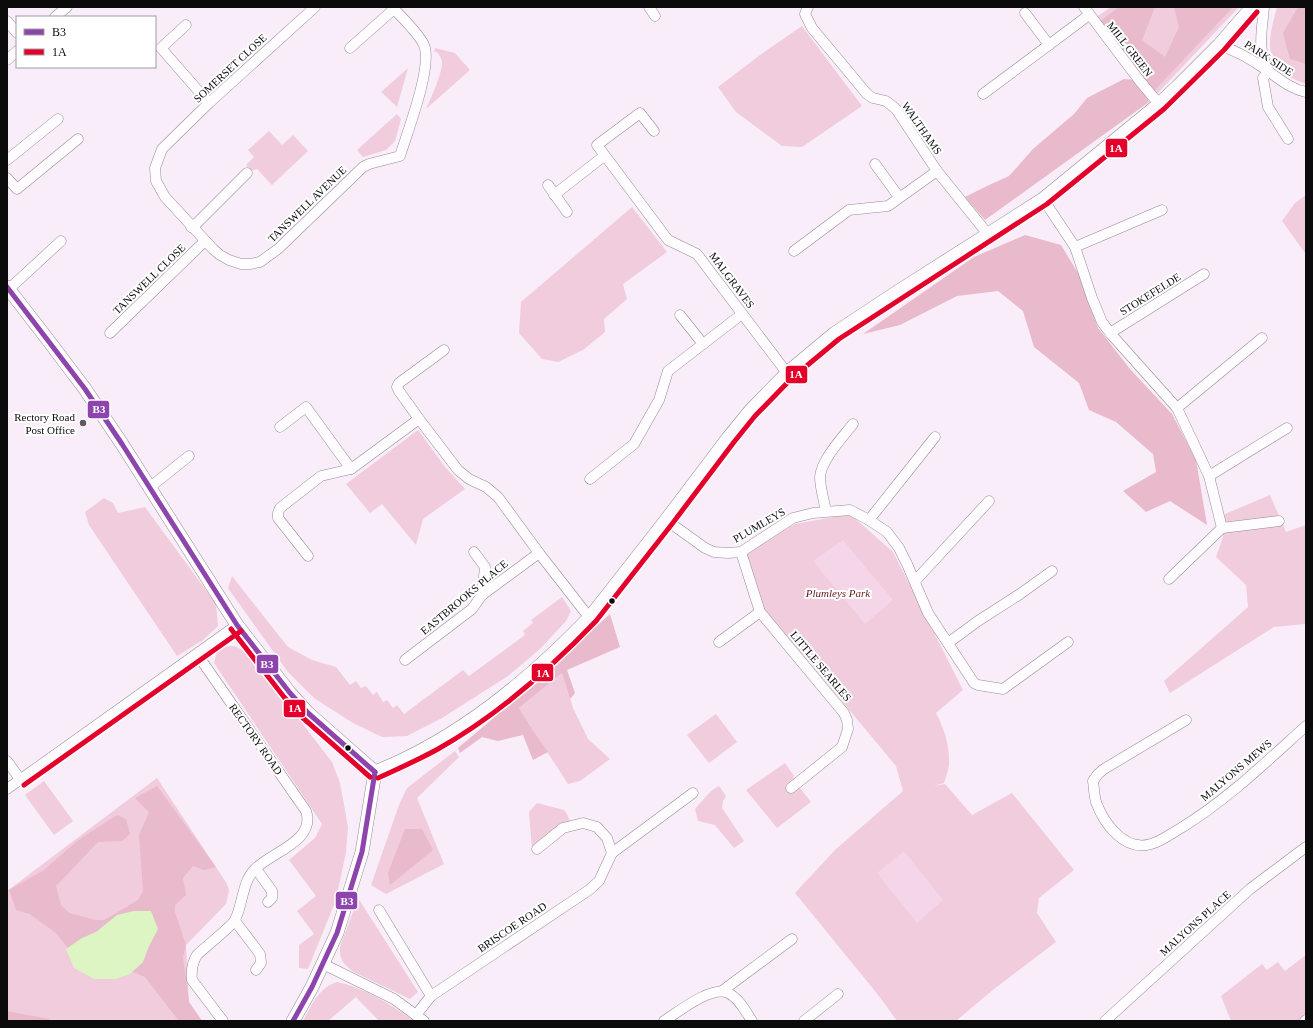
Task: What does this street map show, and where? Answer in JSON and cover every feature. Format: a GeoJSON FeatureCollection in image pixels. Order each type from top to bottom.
{"type":"FeatureCollection","features":[{"type":"Feature","properties":{"kind":"street"},"geometry":{"type":"LineString","coordinates":[[56,16],[67,7]]}},
{"type":"Feature","properties":{"kind":"street","name":"SOMERSET CLOSE"},"geometry":{"type":"LineString","coordinates":[[162,149],[209,103],[315,7]]}},
{"type":"Feature","properties":{"kind":"street"},"geometry":{"type":"LineString","coordinates":[[649,7],[655,16]]}},
{"type":"Feature","properties":{"kind":"street","name":"WALTHAMS"},"geometry":{"type":"LineString","coordinates":[[808,7],[805,14],[812,28],[867,94],[873,98],[886,101],[896,110],[937,171],[987,233]]}},
{"type":"Feature","properties":{"kind":"street"},"geometry":{"type":"LineString","coordinates":[[375,772],[400,762],[456,731],[510,692],[546,660],[590,617],[728,438],[750,411],[787,373],[835,334],[987,233],[1043,199],[1159,104],[1197,68],[1252,7]]}},
{"type":"Feature","properties":{"kind":"street"},"geometry":{"type":"LineString","coordinates":[[1264,7],[1261,49],[1268,71],[1263,78],[1268,107],[1288,139]]}},
{"type":"Feature","properties":{"kind":"street"},"geometry":{"type":"LineString","coordinates":[[350,48],[393,8]]}},
{"type":"Feature","properties":{"kind":"street","name":"TANSWELL AVENUE"},"geometry":{"type":"LineString","coordinates":[[162,149],[155,168],[156,181],[165,197],[191,227],[220,255],[229,260],[240,264],[260,262],[278,249],[363,168],[369,164],[400,156],[424,79],[426,52],[424,43],[393,8]]}},
{"type":"Feature","properties":{"kind":"street"},"geometry":{"type":"LineString","coordinates":[[983,94],[1049,45],[1086,11]]}},
{"type":"Feature","properties":{"kind":"street","name":"MILL GREEN"},"geometry":{"type":"LineString","coordinates":[[1086,11],[1159,104]]}},
{"type":"Feature","properties":{"kind":"street"},"geometry":{"type":"LineString","coordinates":[[1025,13],[1049,45]]}},
{"type":"Feature","properties":{"kind":"street"},"geometry":{"type":"LineString","coordinates":[[7,21],[16,32]]}},
{"type":"Feature","properties":{"kind":"street"},"geometry":{"type":"LineString","coordinates":[[186,25],[161,48],[209,103]]}},
{"type":"Feature","properties":{"kind":"street","name":"PARK SIDE"},"geometry":{"type":"LineString","coordinates":[[1219,45],[1240,53],[1289,86],[1306,92]]}},
{"type":"Feature","properties":{"kind":"street"},"geometry":{"type":"LineString","coordinates":[[7,60],[16,52]]}},
{"type":"Feature","properties":{"kind":"street"},"geometry":{"type":"LineString","coordinates":[[554,195],[604,156],[597,145],[640,113],[654,131]]}},
{"type":"Feature","properties":{"kind":"street"},"geometry":{"type":"LineString","coordinates":[[7,160],[58,119]]}},
{"type":"Feature","properties":{"kind":"street"},"geometry":{"type":"LineString","coordinates":[[7,178],[17,189],[78,140]]}},
{"type":"Feature","properties":{"kind":"street","name":"MALGRAVES"},"geometry":{"type":"LineString","coordinates":[[604,156],[668,240],[697,254],[787,373]]}},
{"type":"Feature","properties":{"kind":"street"},"geometry":{"type":"LineString","coordinates":[[875,164],[899,197]]}},
{"type":"Feature","properties":{"kind":"street"},"geometry":{"type":"LineString","coordinates":[[794,251],[849,210],[888,206],[937,171]]}},
{"type":"Feature","properties":{"kind":"street"},"geometry":{"type":"LineString","coordinates":[[191,227],[198,222],[247,172]]}},
{"type":"Feature","properties":{"kind":"street"},"geometry":{"type":"LineString","coordinates":[[548,185],[567,212]]}},
{"type":"Feature","properties":{"kind":"street"},"geometry":{"type":"LineString","coordinates":[[1043,199],[1075,247],[1102,322],[1110,333],[1177,408],[1209,476],[1222,528]]}},
{"type":"Feature","properties":{"kind":"street"},"geometry":{"type":"LineString","coordinates":[[1075,247],[1162,210]]}},
{"type":"Feature","properties":{"kind":"street"},"geometry":{"type":"LineString","coordinates":[[61,241],[8,288],[85,389],[122,444],[237,625],[290,693],[308,713],[375,772]]}},
{"type":"Feature","properties":{"kind":"street","name":"TANSWELL CLOSE"},"geometry":{"type":"LineString","coordinates":[[110,334],[205,241]]}},
{"type":"Feature","properties":{"kind":"street","name":"STOKEFELDE"},"geometry":{"type":"LineString","coordinates":[[1110,333],[1204,274]]}},
{"type":"Feature","properties":{"kind":"street"},"geometry":{"type":"LineString","coordinates":[[590,479],[634,444],[659,400],[668,371],[742,314]]}},
{"type":"Feature","properties":{"kind":"street"},"geometry":{"type":"LineString","coordinates":[[680,315],[703,344]]}},
{"type":"Feature","properties":{"kind":"street"},"geometry":{"type":"LineString","coordinates":[[1177,408],[1262,338]]}},
{"type":"Feature","properties":{"kind":"street"},"geometry":{"type":"LineString","coordinates":[[444,350],[399,383],[399,391],[463,475],[486,487],[498,497],[539,553],[590,617]]}},
{"type":"Feature","properties":{"kind":"street"},"geometry":{"type":"LineString","coordinates":[[280,428],[306,407],[351,468]]}},
{"type":"Feature","properties":{"kind":"street"},"geometry":{"type":"LineString","coordinates":[[308,556],[278,518],[280,508],[321,476],[351,468],[419,419]]}},
{"type":"Feature","properties":{"kind":"street"},"geometry":{"type":"LineString","coordinates":[[826,511],[820,476],[822,469],[826,460],[853,424]]}},
{"type":"Feature","properties":{"kind":"street"},"geometry":{"type":"LineString","coordinates":[[1209,476],[1287,428]]}},
{"type":"Feature","properties":{"kind":"street"},"geometry":{"type":"LineString","coordinates":[[869,520],[935,437]]}},
{"type":"Feature","properties":{"kind":"street"},"geometry":{"type":"LineString","coordinates":[[149,488],[189,456]]}},
{"type":"Feature","properties":{"kind":"street"},"geometry":{"type":"LineString","coordinates":[[915,581],[989,501]]}},
{"type":"Feature","properties":{"kind":"street","name":"PLUMLEYS"},"geometry":{"type":"LineString","coordinates":[[666,520],[689,538],[714,552],[728,553],[741,552],[793,518],[813,512],[850,510],[887,532],[893,539],[908,564],[928,613],[974,683],[982,686],[1003,689],[1068,642]]}},
{"type":"Feature","properties":{"kind":"street"},"geometry":{"type":"LineString","coordinates":[[1169,579],[1222,528],[1279,521]]}},
{"type":"Feature","properties":{"kind":"street"},"geometry":{"type":"LineString","coordinates":[[474,552],[486,567],[482,595]]}},
{"type":"Feature","properties":{"kind":"street","name":"LITTLE SEARLES"},"geometry":{"type":"LineString","coordinates":[[741,552],[760,612],[844,713],[847,720],[848,729],[842,746],[791,788]]}},
{"type":"Feature","properties":{"kind":"street","name":"EASTBROOKS PLACE"},"geometry":{"type":"LineString","coordinates":[[405,660],[472,608],[482,595],[539,553]]}},
{"type":"Feature","properties":{"kind":"street"},"geometry":{"type":"LineString","coordinates":[[948,643],[1052,571]]}},
{"type":"Feature","properties":{"kind":"street"},"geometry":{"type":"LineString","coordinates":[[718,642],[760,612]]}},
{"type":"Feature","properties":{"kind":"street"},"geometry":{"type":"LineString","coordinates":[[7,789],[237,625]]}},
{"type":"Feature","properties":{"kind":"street","name":"RECTORY ROAD"},"geometry":{"type":"LineString","coordinates":[[197,654],[306,811],[308,819],[307,828],[300,838],[256,869]]}},
{"type":"Feature","properties":{"kind":"street","name":"MALYONS MEWS"},"geometry":{"type":"LineString","coordinates":[[1186,720],[1104,769],[1093,781],[1095,801],[1102,815],[1113,831],[1122,838],[1141,845],[1151,844],[1200,816],[1228,795],[1306,726]]}},
{"type":"Feature","properties":{"kind":"street"},"geometry":{"type":"LineString","coordinates":[[7,761],[20,779]]}},
{"type":"Feature","properties":{"kind":"street"},"geometry":{"type":"LineString","coordinates":[[293,1021],[304,1003],[337,933],[362,852],[375,772]]}},
{"type":"Feature","properties":{"kind":"street","name":"BRISCOE ROAD"},"geometry":{"type":"LineString","coordinates":[[420,1018],[432,996],[588,890],[599,881],[612,853],[693,793]]}},
{"type":"Feature","properties":{"kind":"street"},"geometry":{"type":"LineString","coordinates":[[537,849],[563,828],[583,823],[597,827],[602,832],[607,838],[612,853]]}},
{"type":"Feature","properties":{"kind":"street","name":"MALYONS PLACE"},"geometry":{"type":"LineString","coordinates":[[1105,1021],[1250,889],[1306,847]]}},
{"type":"Feature","properties":{"kind":"street"},"geometry":{"type":"LineString","coordinates":[[223,1021],[192,980],[191,974],[193,961],[197,955],[234,921],[248,879],[256,869],[272,891],[272,898],[268,902]]}},
{"type":"Feature","properties":{"kind":"street"},"geometry":{"type":"LineString","coordinates":[[379,910],[432,996]]}},
{"type":"Feature","properties":{"kind":"street"},"geometry":{"type":"LineString","coordinates":[[234,921],[260,954],[261,963],[256,970]]}},
{"type":"Feature","properties":{"kind":"street"},"geometry":{"type":"LineString","coordinates":[[664,1021],[704,996],[722,991],[792,938]]}},
{"type":"Feature","properties":{"kind":"street"},"geometry":{"type":"LineString","coordinates":[[323,964],[385,994],[420,1018]]}},
{"type":"Feature","properties":{"kind":"street"},"geometry":{"type":"LineString","coordinates":[[722,991],[733,996],[752,1021]]}},
{"type":"Feature","properties":{"kind":"street"},"geometry":{"type":"LineString","coordinates":[[804,1021],[838,994]]}},
{"type":"Feature","properties":{"kind":"green space"},"geometry":{"type":"Polygon","coordinates":[[[1111,7],[1239,7],[1156,95],[1095,18],[1111,7]]]}},
{"type":"Feature","properties":{"kind":"green space"},"geometry":{"type":"Polygon","coordinates":[[[1277,7],[1306,7],[1306,84],[1287,75],[1279,68],[1274,60],[1270,43],[1272,25],[1277,7]]]}},
{"type":"Feature","properties":{"kind":"green space"},"geometry":{"type":"Polygon","coordinates":[[[802,26],[862,106],[802,147],[782,146],[736,112],[718,87],[760,55],[802,26]]]}},
{"type":"Feature","properties":{"kind":"green space"},"geometry":{"type":"Polygon","coordinates":[[[435,48],[455,53],[470,70],[426,109],[442,66],[441,57],[437,52],[434,52],[435,48]]]}},
{"type":"Feature","properties":{"kind":"green space"},"geometry":{"type":"Polygon","coordinates":[[[408,68],[397,107],[381,92],[408,68]]]}},
{"type":"Feature","properties":{"kind":"green space"},"geometry":{"type":"Polygon","coordinates":[[[397,114],[401,119],[395,141],[386,150],[363,157],[357,150],[397,114]]]}},
{"type":"Feature","properties":{"kind":"green space"},"geometry":{"type":"Polygon","coordinates":[[[269,131],[282,145],[293,135],[308,151],[272,185],[257,169],[251,171],[246,165],[254,157],[248,150],[269,131]]]}},
{"type":"Feature","properties":{"kind":"green space"},"geometry":{"type":"Polygon","coordinates":[[[1306,195],[1305,253],[1282,221],[1295,203],[1306,195]]]}},
{"type":"Feature","properties":{"kind":"green space"},"geometry":{"type":"Polygon","coordinates":[[[632,207],[667,252],[623,284],[627,299],[604,319],[605,332],[583,350],[558,362],[542,359],[519,333],[521,302],[632,207]]]}},
{"type":"Feature","properties":{"kind":"green space"},"geometry":{"type":"Polygon","coordinates":[[[418,430],[445,467],[465,489],[423,519],[416,545],[382,504],[370,513],[346,484],[418,430]]]}},
{"type":"Feature","properties":{"kind":"green space"},"geometry":{"type":"Polygon","coordinates":[[[1270,495],[1286,532],[1306,525],[1306,624],[1274,627],[1170,693],[1164,681],[1248,607],[1246,585],[1216,557],[1223,537],[1225,514],[1270,495]]]}},
{"type":"Feature","properties":{"kind":"green space"},"geometry":{"type":"Polygon","coordinates":[[[104,498],[113,503],[118,513],[145,507],[216,604],[218,626],[203,640],[177,656],[89,525],[85,512],[104,498]]]}},
{"type":"Feature","properties":{"kind":"green space","name":"Plumleys Park"},"geometry":{"type":"Polygon","coordinates":[[[850,514],[893,552],[963,690],[936,713],[946,738],[949,751],[949,765],[944,783],[933,786],[945,784],[972,815],[1012,793],[1074,870],[1039,898],[1037,913],[1056,942],[994,989],[956,1021],[897,1021],[879,996],[795,893],[835,850],[903,791],[896,766],[811,664],[761,607],[744,554],[795,524],[850,514]]]}},
{"type":"Feature","properties":{"kind":"green space"},"geometry":{"type":"Polygon","coordinates":[[[232,576],[288,647],[312,660],[336,667],[350,685],[356,681],[361,688],[366,686],[373,695],[377,692],[383,702],[387,700],[393,708],[397,705],[404,714],[463,670],[469,676],[525,635],[523,631],[533,623],[531,620],[562,597],[571,611],[566,621],[540,649],[508,676],[442,718],[407,736],[382,737],[353,723],[314,698],[288,672],[228,588],[232,576]]]}},
{"type":"Feature","properties":{"kind":"green space"},"geometry":{"type":"Polygon","coordinates":[[[225,647],[237,647],[248,654],[271,683],[332,762],[340,783],[348,827],[346,852],[336,900],[308,969],[299,968],[299,945],[314,934],[297,911],[316,896],[289,860],[315,838],[322,824],[214,663],[217,652],[225,647]]]}},
{"type":"Feature","properties":{"kind":"green space"},"geometry":{"type":"Polygon","coordinates":[[[562,673],[573,708],[588,739],[610,759],[580,781],[568,784],[519,708],[562,673]]]}},
{"type":"Feature","properties":{"kind":"green space"},"geometry":{"type":"Polygon","coordinates":[[[716,714],[737,742],[709,763],[687,735],[716,714]]]}},
{"type":"Feature","properties":{"kind":"green space"},"geometry":{"type":"Polygon","coordinates":[[[455,751],[459,757],[417,798],[444,864],[386,894],[371,885],[399,805],[407,788],[455,751]]]}},
{"type":"Feature","properties":{"kind":"green space"},"geometry":{"type":"Polygon","coordinates":[[[785,763],[794,776],[791,790],[800,788],[811,802],[777,828],[746,790],[785,763]]]}},
{"type":"Feature","properties":{"kind":"green space"},"geometry":{"type":"Polygon","coordinates":[[[157,778],[227,884],[229,891],[226,904],[186,945],[189,1002],[202,1021],[7,1021],[7,891],[157,778]]]}},
{"type":"Feature","properties":{"kind":"green space"},"geometry":{"type":"Polygon","coordinates":[[[44,781],[73,821],[54,835],[25,795],[44,781]]]}},
{"type":"Feature","properties":{"kind":"green space"},"geometry":{"type":"Polygon","coordinates":[[[719,786],[726,796],[723,801],[722,808],[744,841],[734,848],[715,825],[698,821],[695,809],[711,791],[719,786]]]}},
{"type":"Feature","properties":{"kind":"green space"},"geometry":{"type":"Polygon","coordinates":[[[537,803],[564,810],[570,821],[532,849],[529,812],[537,803]]]}},
{"type":"Feature","properties":{"kind":"green space"},"geometry":{"type":"Polygon","coordinates":[[[358,898],[418,992],[410,999],[354,972],[347,967],[341,958],[340,947],[358,898]]]}},
{"type":"Feature","properties":{"kind":"green space"},"geometry":{"type":"Polygon","coordinates":[[[1306,955],[1306,1021],[1231,1021],[1221,996],[1262,964],[1267,970],[1278,962],[1285,971],[1306,955]]]}},
{"type":"Feature","properties":{"kind":"green space"},"geometry":{"type":"Polygon","coordinates":[[[337,982],[358,988],[368,993],[415,1021],[379,1021],[356,997],[328,1021],[303,1021],[320,993],[325,988],[337,982]]]}},
{"type":"Feature","properties":{"kind":"shaded area"},"geometry":{"type":"Polygon","coordinates":[[[1119,7],[1155,7],[1142,40],[1165,57],[1179,27],[1174,7],[1233,7],[1154,91],[1099,22],[1119,7]]]}},
{"type":"Feature","properties":{"kind":"shaded area"},"geometry":{"type":"Polygon","coordinates":[[[1298,7],[1306,7],[1306,64],[1290,59],[1283,33],[1298,7]]]}},
{"type":"Feature","properties":{"kind":"shaded area"},"geometry":{"type":"Polygon","coordinates":[[[1124,79],[1139,80],[1149,102],[985,220],[965,197],[1009,176],[1033,149],[1074,114],[1087,98],[1124,79]]]}},
{"type":"Feature","properties":{"kind":"shaded area"},"geometry":{"type":"Polygon","coordinates":[[[1025,235],[1061,245],[1081,278],[1098,328],[1130,369],[1172,414],[1196,460],[1207,525],[1170,501],[1146,512],[1123,491],[1156,472],[1153,454],[1116,422],[1089,410],[1079,383],[1034,347],[1023,311],[998,291],[957,296],[900,325],[863,334],[974,257],[1025,235]]]}},
{"type":"Feature","properties":{"kind":"shaded area"},"geometry":{"type":"Polygon","coordinates":[[[843,540],[893,600],[865,624],[813,561],[843,540]]]}},
{"type":"Feature","properties":{"kind":"shaded area"},"geometry":{"type":"Polygon","coordinates":[[[610,614],[620,647],[567,670],[575,693],[570,699],[562,673],[519,708],[548,752],[533,760],[523,735],[498,741],[482,737],[460,753],[458,748],[610,614]]]}},
{"type":"Feature","properties":{"kind":"shaded area"},"geometry":{"type":"Polygon","coordinates":[[[157,786],[216,867],[204,870],[193,866],[183,878],[186,895],[175,905],[175,912],[186,945],[183,957],[189,1002],[202,1021],[179,1021],[145,977],[117,965],[72,953],[56,933],[30,914],[16,910],[9,890],[44,870],[77,841],[117,815],[126,819],[130,834],[122,841],[98,842],[56,886],[61,905],[69,913],[96,920],[104,920],[138,900],[143,891],[139,835],[149,812],[135,798],[157,786]]]}},
{"type":"Feature","properties":{"kind":"shaded area"},"geometry":{"type":"Polygon","coordinates":[[[405,829],[422,829],[433,850],[390,885],[388,873],[405,829]]]}},
{"type":"Feature","properties":{"kind":"shaded area"},"geometry":{"type":"Polygon","coordinates":[[[904,851],[943,900],[917,923],[877,873],[904,851]]]}},
{"type":"Feature","properties":{"kind":"shaded area"},"geometry":{"type":"Polygon","coordinates":[[[134,911],[151,911],[158,929],[143,962],[130,974],[116,979],[94,979],[74,968],[66,949],[82,938],[96,932],[117,915],[134,911]]]}},
{"type":"Feature","properties":{"kind":"shaded area"},"geometry":{"type":"Polygon","coordinates":[[[7,1011],[49,1019],[49,1021],[7,1021],[7,1011]]]}},
{"type":"Feature","properties":{"kind":"transit line","name":"1A"},"geometry":{"type":"LineString","coordinates":[[378,778],[416,761],[460,736],[502,707],[560,657],[596,621],[734,442],[755,416],[792,378],[839,339],[1047,204],[1164,109],[1224,50],[1257,12]]}},
{"type":"Feature","properties":{"kind":"transit line","name":"B3"},"geometry":{"type":"LineString","coordinates":[[7,287],[85,389],[122,444],[237,625],[290,693],[308,713],[375,772]]}},
{"type":"Feature","properties":{"kind":"transit line","name":"1A"},"geometry":{"type":"LineString","coordinates":[[231,629],[284,697],[303,718],[370,777]]}},
{"type":"Feature","properties":{"kind":"transit line","name":"1A"},"geometry":{"type":"LineString","coordinates":[[24,785],[241,631]]}},
{"type":"Feature","properties":{"kind":"transit line","name":"B3"},"geometry":{"type":"LineString","coordinates":[[293,1021],[312,987],[337,933],[362,852],[375,772]]}},
{"type":"Feature","properties":{"kind":"place","name":"Rectory Road Post Office"},"geometry":{"type":"Point","coordinates":[83,423]}}]}
